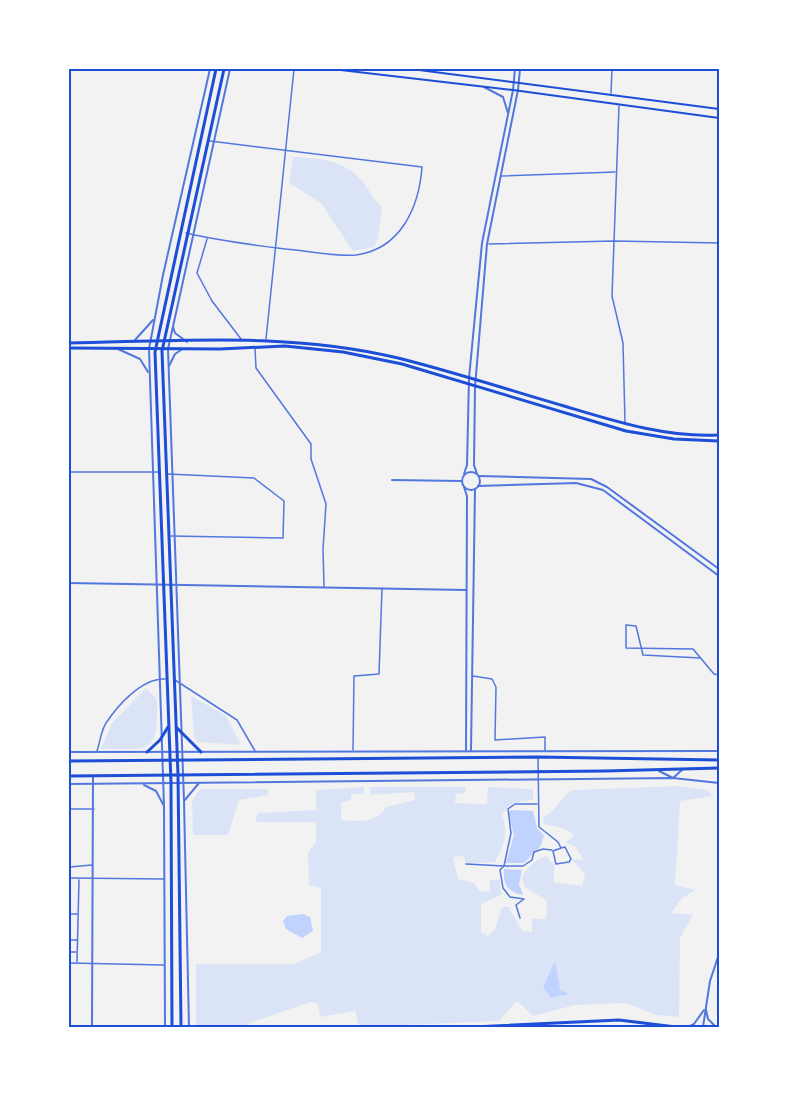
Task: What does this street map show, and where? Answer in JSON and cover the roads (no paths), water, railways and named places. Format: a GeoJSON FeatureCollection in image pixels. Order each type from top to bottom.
{"type":"FeatureCollection","features":[{"type":"Feature","properties":{"kind":"main road"},"geometry":{"type":"LineString","coordinates":[[172,1027],[171,783],[155,349],[216,69]]}},
{"type":"Feature","properties":{"kind":"main road"},"geometry":{"type":"LineString","coordinates":[[181,1027],[174,584],[162,349],[224,69]]}},
{"type":"Feature","properties":{"kind":"main road"},"geometry":{"type":"LineString","coordinates":[[332,69],[518,90],[719,118]]}},
{"type":"Feature","properties":{"kind":"main road"},"geometry":{"type":"LineString","coordinates":[[412,69],[719,110]]}},
{"type":"Feature","properties":{"kind":"main road"},"geometry":{"type":"LineString","coordinates":[[69,343],[266,340],[337,345],[469,378],[625,424],[670,433],[719,435]]}},
{"type":"Feature","properties":{"kind":"main road"},"geometry":{"type":"LineString","coordinates":[[69,348],[184,349],[285,346],[342,352],[402,364],[626,431],[674,439],[719,441]]}},
{"type":"Feature","properties":{"kind":"main road"},"geometry":{"type":"LineString","coordinates":[[147,752],[161,738],[168,726]]}},
{"type":"Feature","properties":{"kind":"main road"},"geometry":{"type":"LineString","coordinates":[[177,728],[201,752]]}},
{"type":"Feature","properties":{"kind":"main road"},"geometry":{"type":"LineString","coordinates":[[69,761],[538,757],[719,760]]}},
{"type":"Feature","properties":{"kind":"main road"},"geometry":{"type":"LineString","coordinates":[[69,776],[719,768]]}},
{"type":"Feature","properties":{"kind":"main road"},"geometry":{"type":"LineString","coordinates":[[473,1027],[619,1020],[676,1027]]}},
{"type":"Feature","properties":{"kind":"street"},"geometry":{"type":"LineString","coordinates":[[165,1027],[164,806],[149,349],[154,317],[210,69]]}},
{"type":"Feature","properties":{"kind":"street"},"geometry":{"type":"LineString","coordinates":[[172,536],[283,538],[284,501],[254,478],[169,474],[168,342],[230,69]]}},
{"type":"Feature","properties":{"kind":"street"},"geometry":{"type":"LineString","coordinates":[[266,340],[270,322],[274,247],[294,69]]}},
{"type":"Feature","properties":{"kind":"street"},"geometry":{"type":"LineString","coordinates":[[466,750],[467,496],[461,481],[467,465],[468,385],[483,243],[513,90],[514,69]]}},
{"type":"Feature","properties":{"kind":"street"},"geometry":{"type":"LineString","coordinates":[[471,750],[478,475],[474,465],[475,387],[487,244],[518,90],[520,69]]}},
{"type":"Feature","properties":{"kind":"street"},"geometry":{"type":"LineString","coordinates":[[611,94],[612,69]]}},
{"type":"Feature","properties":{"kind":"street"},"geometry":{"type":"LineString","coordinates":[[480,86],[503,97],[508,116]]}},
{"type":"Feature","properties":{"kind":"street"},"geometry":{"type":"LineString","coordinates":[[619,104],[612,296],[623,343],[625,424]]}},
{"type":"Feature","properties":{"kind":"street"},"geometry":{"type":"LineString","coordinates":[[186,233],[208,238],[339,255],[371,251],[397,234],[416,207],[422,167],[207,141]]}},
{"type":"Feature","properties":{"kind":"street"},"geometry":{"type":"LineString","coordinates":[[501,176],[616,172]]}},
{"type":"Feature","properties":{"kind":"street"},"geometry":{"type":"LineString","coordinates":[[208,238],[196,273],[212,301],[242,340]]}},
{"type":"Feature","properties":{"kind":"street"},"geometry":{"type":"LineString","coordinates":[[487,244],[614,241],[719,243]]}},
{"type":"Feature","properties":{"kind":"street"},"geometry":{"type":"LineString","coordinates":[[131,342],[140,337],[154,317]]}},
{"type":"Feature","properties":{"kind":"street"},"geometry":{"type":"LineString","coordinates":[[172,325],[175,333],[186,342]]}},
{"type":"Feature","properties":{"kind":"street"},"geometry":{"type":"LineString","coordinates":[[255,347],[256,368],[311,444],[312,459],[326,504],[323,549],[324,587]]}},
{"type":"Feature","properties":{"kind":"street"},"geometry":{"type":"LineString","coordinates":[[118,349],[140,359],[148,373]]}},
{"type":"Feature","properties":{"kind":"street"},"geometry":{"type":"LineString","coordinates":[[168,369],[175,354],[184,349]]}},
{"type":"Feature","properties":{"kind":"street"},"geometry":{"type":"LineString","coordinates":[[69,472],[160,472]]}},
{"type":"Feature","properties":{"kind":"street"},"geometry":{"type":"LineString","coordinates":[[464,474],[471,472],[478,475],[591,479],[606,487],[719,570]]}},
{"type":"Feature","properties":{"kind":"street"},"geometry":{"type":"LineString","coordinates":[[392,480],[461,481]]}},
{"type":"Feature","properties":{"kind":"street"},"geometry":{"type":"LineString","coordinates":[[464,487],[576,483],[603,490],[719,576]]}},
{"type":"Feature","properties":{"kind":"street"},"geometry":{"type":"LineString","coordinates":[[69,583],[466,590]]}},
{"type":"Feature","properties":{"kind":"street"},"geometry":{"type":"LineString","coordinates":[[174,584],[184,775],[189,1027]]}},
{"type":"Feature","properties":{"kind":"street"},"geometry":{"type":"LineString","coordinates":[[353,750],[354,676],[379,674],[382,588]]}},
{"type":"Feature","properties":{"kind":"street"},"geometry":{"type":"LineString","coordinates":[[700,658],[643,655],[641,649],[636,626],[626,625],[626,648],[641,649],[693,649],[714,674],[719,675]]}},
{"type":"Feature","properties":{"kind":"street"},"geometry":{"type":"LineString","coordinates":[[472,676],[492,679],[496,687],[495,740],[545,737],[545,750]]}},
{"type":"Feature","properties":{"kind":"street"},"geometry":{"type":"LineString","coordinates":[[97,752],[105,724],[136,690],[159,679],[167,679]]}},
{"type":"Feature","properties":{"kind":"street"},"geometry":{"type":"LineString","coordinates":[[175,680],[237,720],[256,751]]}},
{"type":"Feature","properties":{"kind":"street"},"geometry":{"type":"LineString","coordinates":[[69,752],[719,751]]}},
{"type":"Feature","properties":{"kind":"street"},"geometry":{"type":"LineString","coordinates":[[538,757],[539,827],[558,842],[561,848]]}},
{"type":"Feature","properties":{"kind":"street"},"geometry":{"type":"LineString","coordinates":[[673,778],[685,768]]}},
{"type":"Feature","properties":{"kind":"street"},"geometry":{"type":"LineString","coordinates":[[653,769],[673,778]]}},
{"type":"Feature","properties":{"kind":"street"},"geometry":{"type":"LineString","coordinates":[[92,1027],[93,776]]}},
{"type":"Feature","properties":{"kind":"street"},"geometry":{"type":"LineString","coordinates":[[69,784],[673,778],[719,783]]}},
{"type":"Feature","properties":{"kind":"street"},"geometry":{"type":"LineString","coordinates":[[142,783],[156,791],[164,806]]}},
{"type":"Feature","properties":{"kind":"street"},"geometry":{"type":"LineString","coordinates":[[184,801],[199,783]]}},
{"type":"Feature","properties":{"kind":"street"},"geometry":{"type":"LineString","coordinates":[[520,918],[516,905],[524,899],[510,897],[503,888],[500,870],[504,866],[511,833],[508,808],[515,804],[538,804]]}},
{"type":"Feature","properties":{"kind":"street"},"geometry":{"type":"LineString","coordinates":[[69,809],[94,809]]}},
{"type":"Feature","properties":{"kind":"street"},"geometry":{"type":"LineString","coordinates":[[466,864],[523,866],[532,860],[534,852],[565,847],[571,859],[570,862],[556,864],[553,850]]}},
{"type":"Feature","properties":{"kind":"street"},"geometry":{"type":"LineString","coordinates":[[69,867],[93,865]]}},
{"type":"Feature","properties":{"kind":"street"},"geometry":{"type":"LineString","coordinates":[[69,878],[165,879]]}},
{"type":"Feature","properties":{"kind":"street"},"geometry":{"type":"LineString","coordinates":[[77,963],[79,878]]}},
{"type":"Feature","properties":{"kind":"street"},"geometry":{"type":"LineString","coordinates":[[69,914],[78,914]]}},
{"type":"Feature","properties":{"kind":"street"},"geometry":{"type":"LineString","coordinates":[[69,940],[78,940]]}},
{"type":"Feature","properties":{"kind":"street"},"geometry":{"type":"LineString","coordinates":[[69,952],[77,952]]}},
{"type":"Feature","properties":{"kind":"street"},"geometry":{"type":"LineString","coordinates":[[704,1027],[705,1007],[719,954]]}},
{"type":"Feature","properties":{"kind":"street"},"geometry":{"type":"LineString","coordinates":[[69,963],[165,965]]}},
{"type":"Feature","properties":{"kind":"street"},"geometry":{"type":"LineString","coordinates":[[688,1027],[694,1024],[705,1007]]}},
{"type":"Feature","properties":{"kind":"street"},"geometry":{"type":"LineString","coordinates":[[705,1007],[708,1019],[716,1027]]}},
{"type":"Feature","properties":{"kind":"water"},"geometry":{"type":"Polygon","coordinates":[[[511,810],[533,811],[537,828],[544,836],[540,847],[524,863],[506,863],[514,835],[508,812],[511,810]]]}},
{"type":"Feature","properties":{"kind":"water"},"geometry":{"type":"Polygon","coordinates":[[[504,869],[522,870],[519,884],[523,895],[510,890],[504,879],[504,869]]]}},
{"type":"Feature","properties":{"kind":"water"},"geometry":{"type":"Polygon","coordinates":[[[303,914],[310,917],[313,931],[302,938],[286,929],[283,921],[287,916],[303,914]]]}},
{"type":"Feature","properties":{"kind":"water"},"geometry":{"type":"Polygon","coordinates":[[[555,961],[560,989],[568,994],[551,998],[543,987],[555,961]]]}}]}
